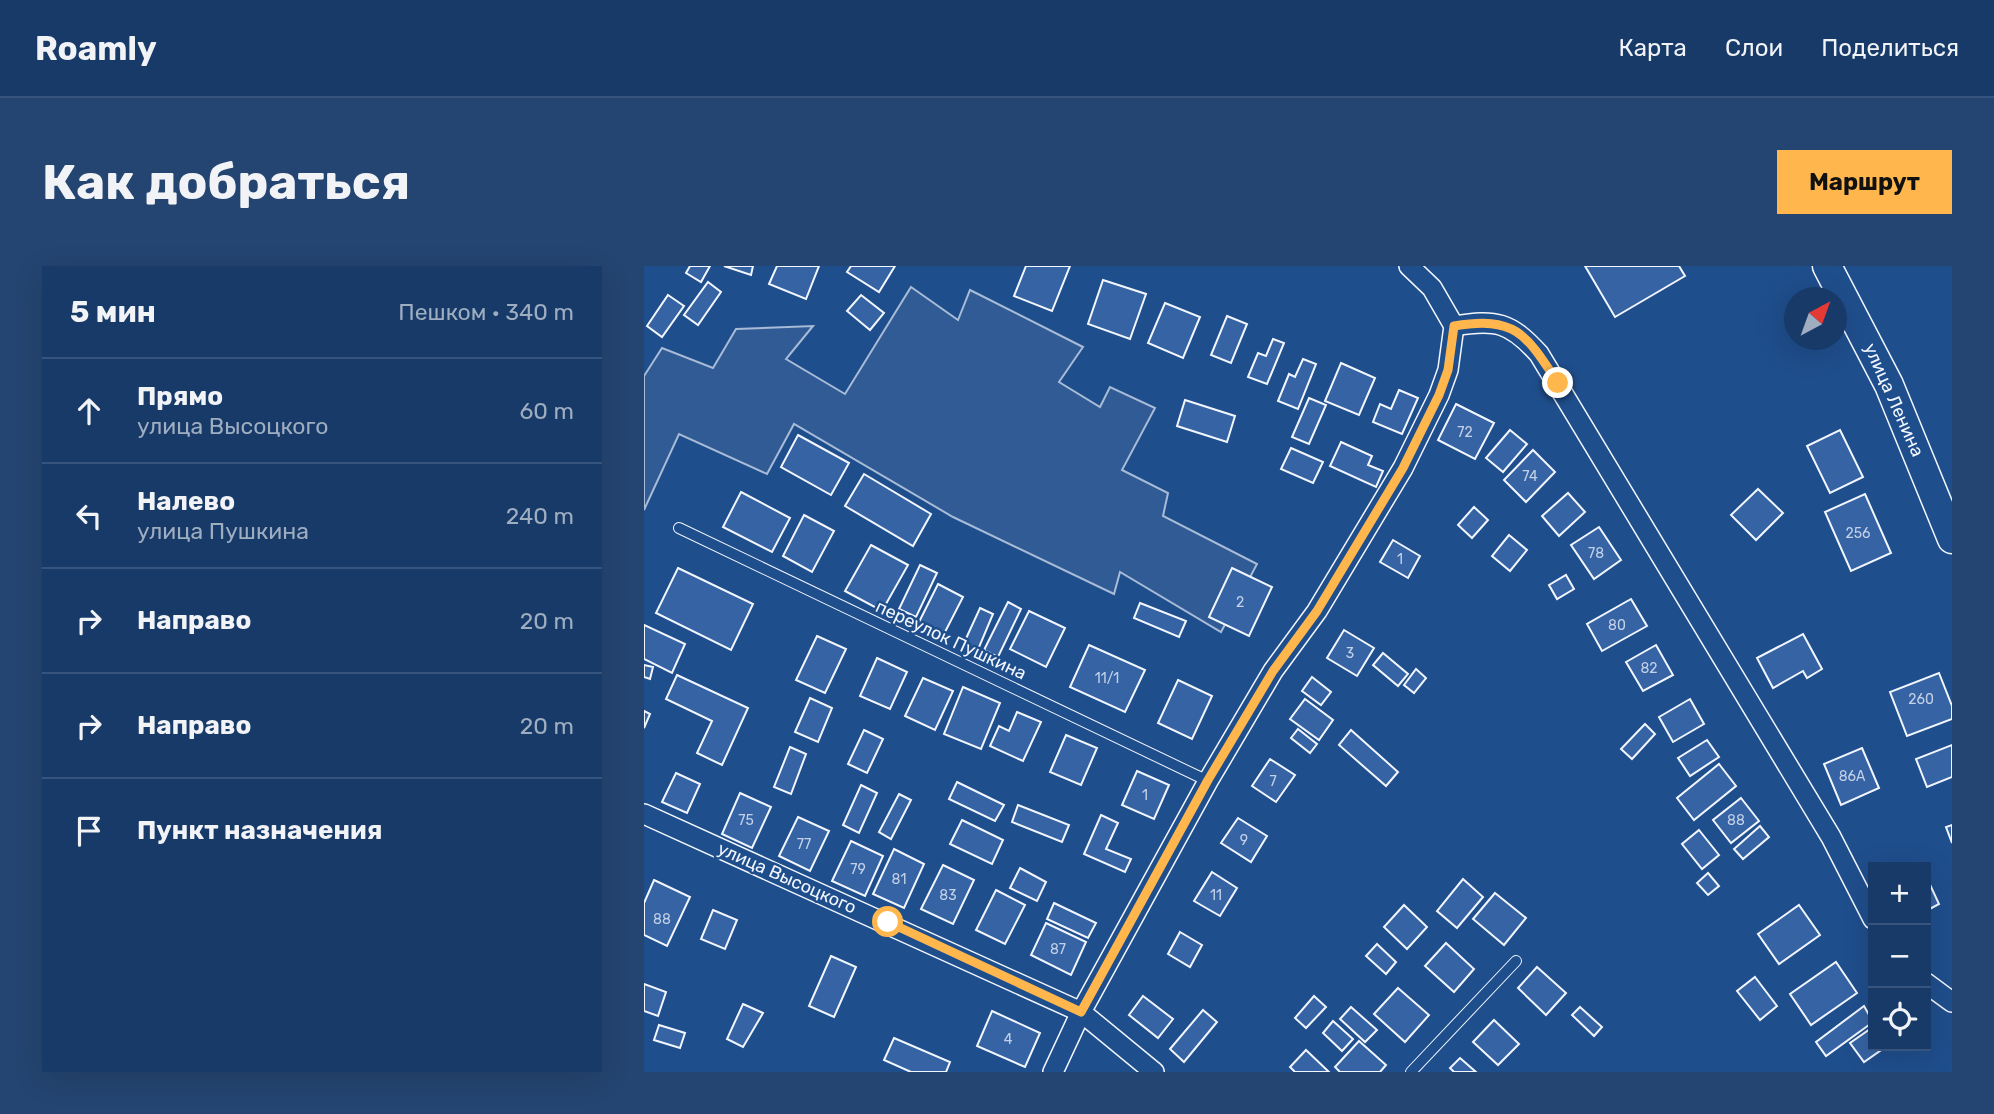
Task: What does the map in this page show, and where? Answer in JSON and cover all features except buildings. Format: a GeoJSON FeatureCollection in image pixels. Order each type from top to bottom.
{"type":"FeatureCollection","features":[{"type":"Feature","properties":{"kind":"street"},"geometry":{"type":"LineString","coordinates":[[1053,1072],[1081,1012],[1208,780],[1273,671],[1317,611],[1403,468],[1444,383],[1454,326],[1432,288],[1409,266]]}},
{"type":"Feature","properties":{"kind":"street","name":"улица Ленина"},"geometry":{"type":"LineString","coordinates":[[1827,266],[1889,385],[1952,539]]}},
{"type":"Feature","properties":{"kind":"street"},"geometry":{"type":"LineString","coordinates":[[1454,326],[1480,322],[1502,324],[1520,332],[1539,354],[1831,837],[1868,909]]}},
{"type":"Feature","properties":{"kind":"street","name":"улица Высоцкого"},"geometry":{"type":"LineString","coordinates":[[644,814],[1081,1012],[1154,1072]]}},
{"type":"Feature","properties":{"kind":"street"},"geometry":{"type":"LineString","coordinates":[[1931,987],[1952,1002]]}},
{"type":"Feature","properties":{"kind":"lane","name":"переулок Пушкина"},"geometry":{"type":"LineString","coordinates":[[679,528],[1208,780]]}},
{"type":"Feature","properties":{"kind":"lane"},"geometry":{"type":"LineString","coordinates":[[1411,1072],[1517,961]]}},
{"type":"Feature","properties":{"kind":"shaded area"},"geometry":{"type":"Polygon","coordinates":[[[911,287],[958,320],[970,290],[1083,347],[1059,382],[1100,407],[1110,387],[1155,408],[1122,470],[1168,493],[1163,516],[1257,564],[1221,632],[1120,572],[1114,594],[953,517],[794,424],[767,474],[679,434],[644,510],[644,376],[662,348],[713,368],[736,329],[813,326],[786,359],[845,394],[911,287]]]}},
{"type":"Feature","properties":{"kind":"route"},"geometry":{"type":"LineString","coordinates":[[888,922],[1081,1012],[1208,780],[1273,671],[1317,611],[1403,468],[1439,395],[1448,370],[1454,326],[1480,322],[1502,324],[1520,332],[1558,383]]}}]}
